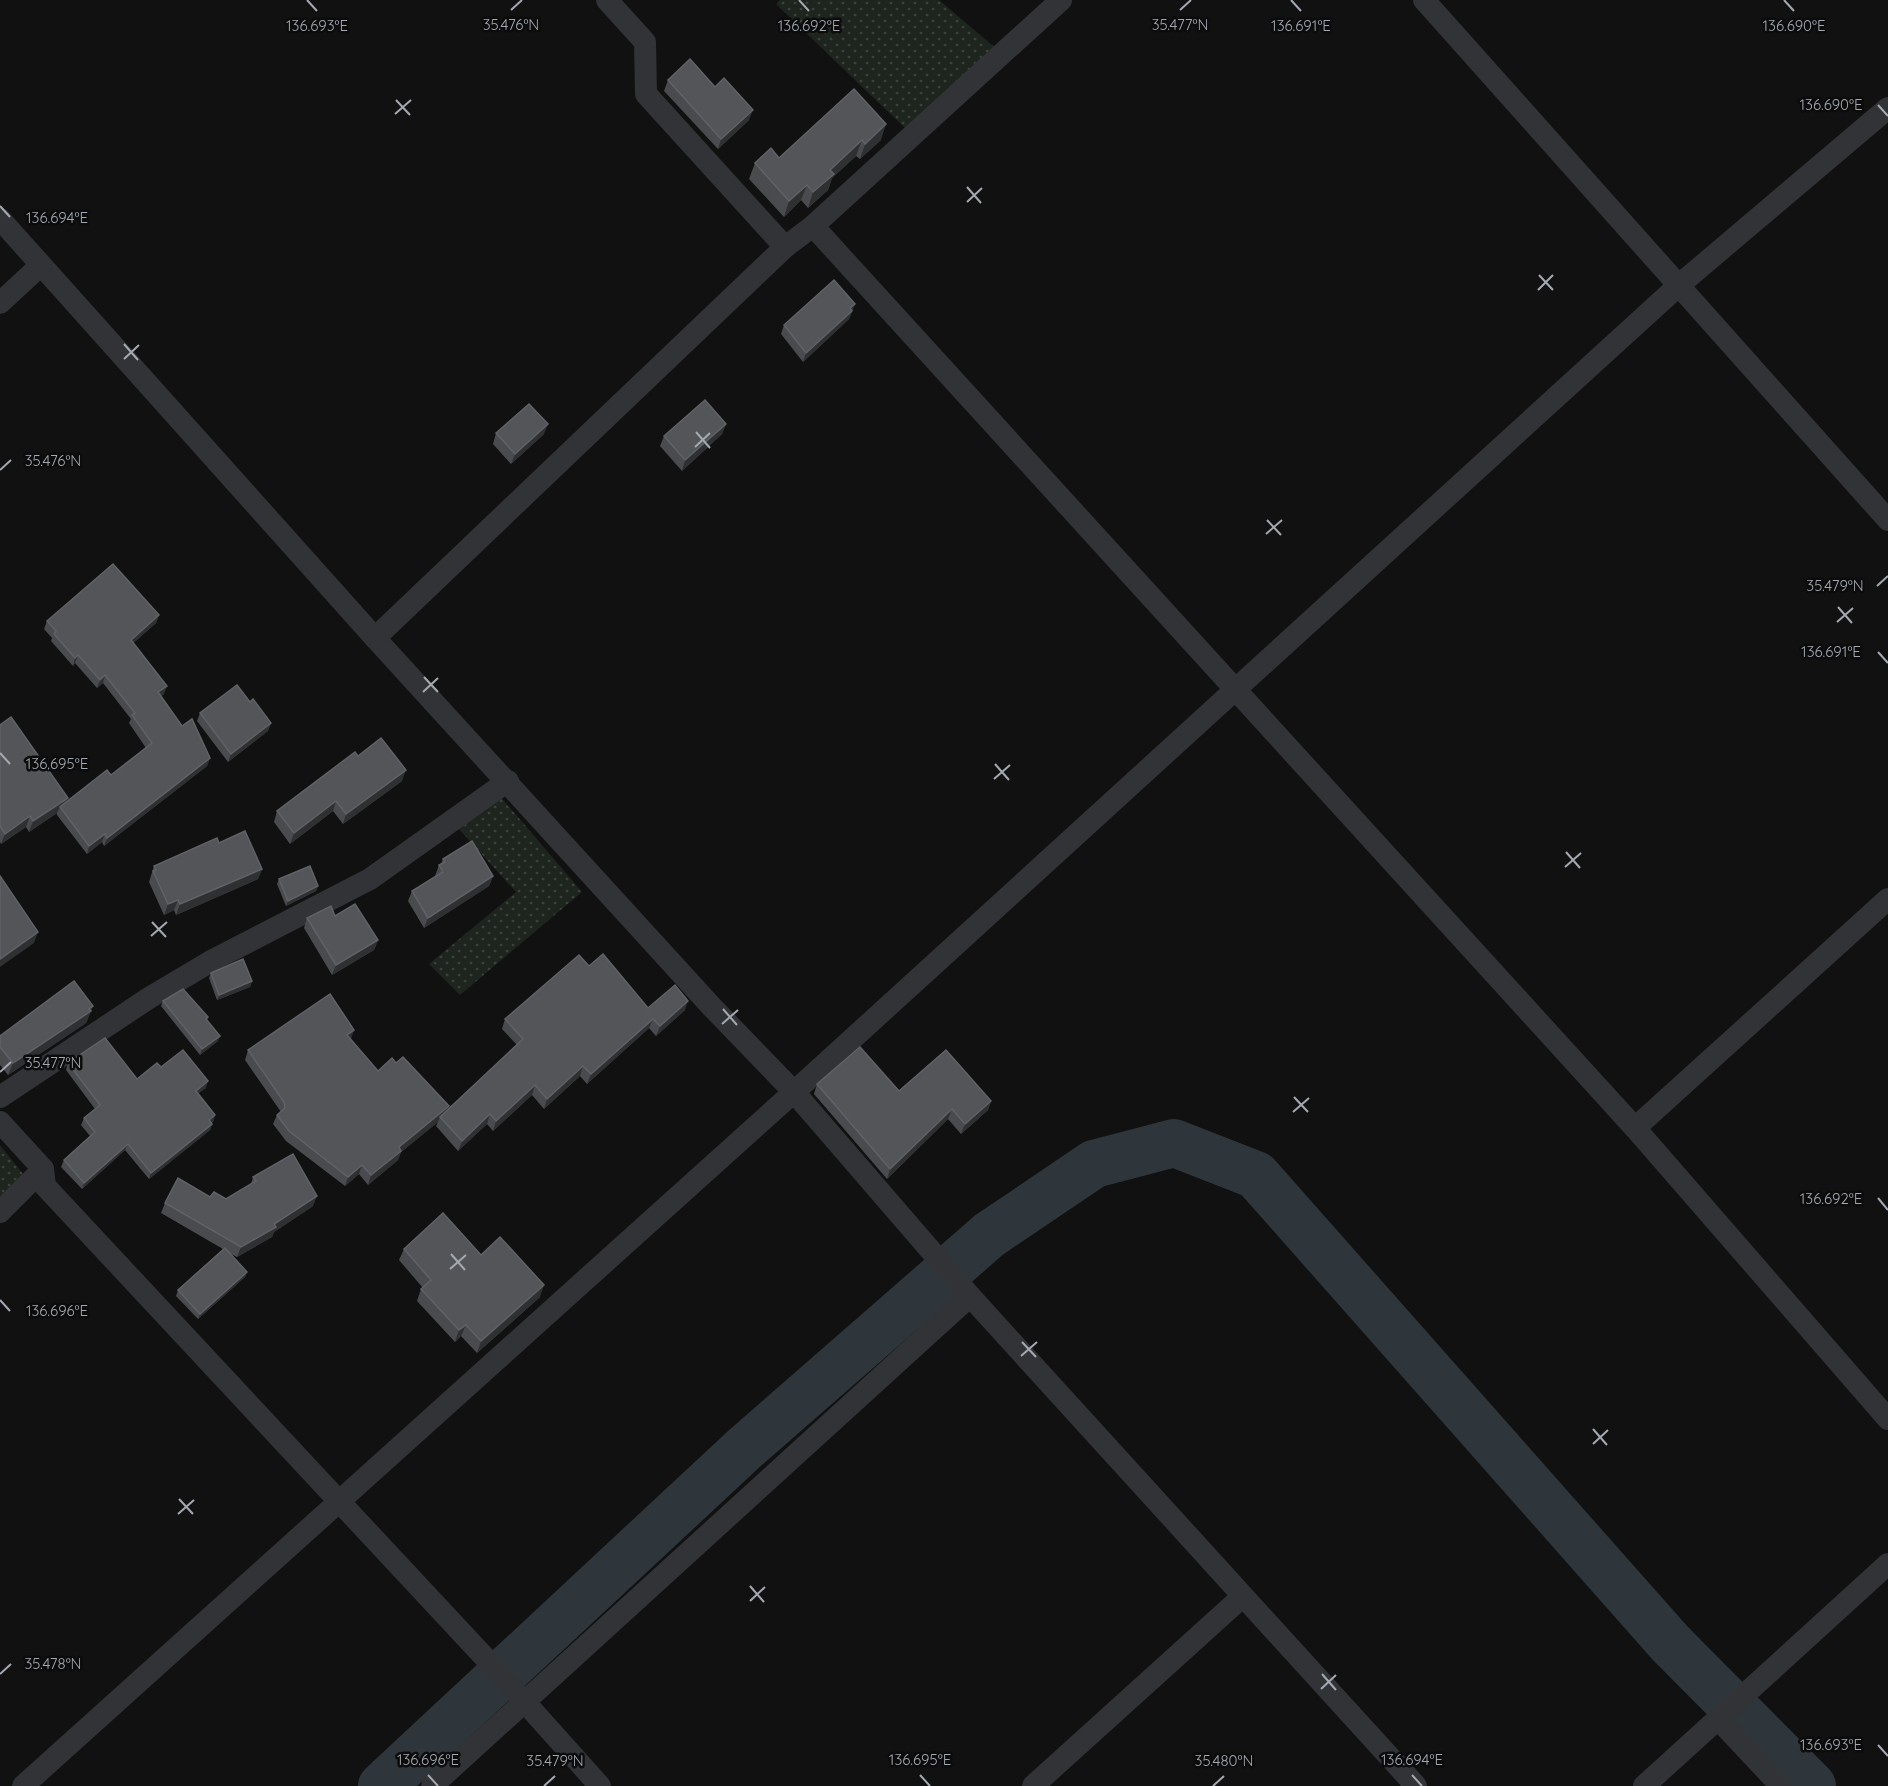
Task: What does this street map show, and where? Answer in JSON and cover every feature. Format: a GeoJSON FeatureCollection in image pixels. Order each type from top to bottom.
{"type":"FeatureCollection","features":[{"type":"Feature","properties":{"kind":"street"},"geometry":{"type":"LineString","coordinates":[[607,0],[645,42],[646,94],[785,247]]}},
{"type":"Feature","properties":{"kind":"street"},"geometry":{"type":"LineString","coordinates":[[375,638],[785,247],[813,226],[1061,0]]}},
{"type":"Feature","properties":{"kind":"street"},"geometry":{"type":"LineString","coordinates":[[1424,0],[1888,520]]}},
{"type":"Feature","properties":{"kind":"street"},"geometry":{"type":"LineString","coordinates":[[23,1786],[794,1092],[1678,286],[1888,108]]}},
{"type":"Feature","properties":{"kind":"street"},"geometry":{"type":"LineString","coordinates":[[0,219],[375,638],[711,1006],[794,1092],[966,1291],[1416,1786]]}},
{"type":"Feature","properties":{"kind":"street"},"geometry":{"type":"LineString","coordinates":[[813,226],[1635,1128],[1888,1419]]}},
{"type":"Feature","properties":{"kind":"street"},"geometry":{"type":"LineString","coordinates":[[0,303],[41,265]]}},
{"type":"Feature","properties":{"kind":"street"},"geometry":{"type":"LineString","coordinates":[[0,1097],[149,998],[195,971],[370,879],[508,781]]}},
{"type":"Feature","properties":{"kind":"street"},"geometry":{"type":"LineString","coordinates":[[1635,1128],[1888,900]]}},
{"type":"Feature","properties":{"kind":"street"},"geometry":{"type":"LineString","coordinates":[[0,1122],[43,1169],[45,1186],[489,1662],[600,1786]]}},
{"type":"Feature","properties":{"kind":"street"},"geometry":{"type":"LineString","coordinates":[[0,1212],[43,1169]]}},
{"type":"Feature","properties":{"kind":"street"},"geometry":{"type":"LineString","coordinates":[[432,1786],[520,1698],[966,1291]]}},
{"type":"Feature","properties":{"kind":"street"},"geometry":{"type":"LineString","coordinates":[[1644,1786],[1888,1564]]}},
{"type":"Feature","properties":{"kind":"street"},"geometry":{"type":"LineString","coordinates":[[1033,1786],[1242,1597]]}},
{"type":"Feature","properties":{"kind":"street"},"geometry":{"type":"LineString","coordinates":[[1718,1719],[1781,1786]]}},
{"type":"Feature","properties":{"kind":"shaded area"},"geometry":{"type":"Polygon","coordinates":[[[780,0],[939,0],[999,51],[907,130],[776,4],[780,0]]]}},
{"type":"Feature","properties":{"kind":"shaded area"},"geometry":{"type":"Polygon","coordinates":[[[500,796],[582,892],[460,995],[429,964],[516,892],[458,828],[500,796]]]}},
{"type":"Feature","properties":{"kind":"shaded area"},"geometry":{"type":"Polygon","coordinates":[[[0,1145],[24,1175],[0,1197],[0,1145]]]}},
{"type":"Feature","properties":{"kind":"building"},"geometry":{"type":"Polygon","coordinates":[[[690,59],[715,87],[724,78],[753,110],[721,139],[668,80],[690,59]]]}},
{"type":"Feature","properties":{"kind":"building"},"geometry":{"type":"Polygon","coordinates":[[[854,89],[886,124],[865,144],[862,140],[830,170],[834,174],[813,192],[807,185],[789,201],[755,163],[771,148],[779,158],[854,89]]]}},
{"type":"Feature","properties":{"kind":"building"},"geometry":{"type":"Polygon","coordinates":[[[834,280],[855,304],[850,308],[852,311],[806,353],[784,325],[834,280]]]}},
{"type":"Feature","properties":{"kind":"building"},"geometry":{"type":"Polygon","coordinates":[[[705,400],[726,424],[685,460],[664,436],[705,400]]]}},
{"type":"Feature","properties":{"kind":"building"},"geometry":{"type":"Polygon","coordinates":[[[529,404],[548,424],[515,454],[496,433],[529,404]]]}},
{"type":"Feature","properties":{"kind":"building"},"geometry":{"type":"Polygon","coordinates":[[[113,564],[159,615],[131,640],[167,686],[158,692],[182,726],[192,719],[210,758],[107,838],[105,834],[89,846],[60,807],[107,770],[111,775],[152,743],[132,715],[135,713],[105,675],[100,680],[78,655],[75,658],[54,634],[56,631],[47,621],[113,564]]]}},
{"type":"Feature","properties":{"kind":"building"},"geometry":{"type":"Polygon","coordinates":[[[237,685],[250,702],[253,699],[271,723],[231,754],[200,713],[237,685]]]}},
{"type":"Feature","properties":{"kind":"building"},"geometry":{"type":"Polygon","coordinates":[[[11,717],[68,798],[33,821],[30,816],[5,834],[0,826],[0,725],[11,717]]]}},
{"type":"Feature","properties":{"kind":"building"},"geometry":{"type":"Polygon","coordinates":[[[381,738],[406,770],[346,814],[336,801],[294,833],[277,811],[355,752],[358,756],[381,738]]]}},
{"type":"Feature","properties":{"kind":"building"},"geometry":{"type":"Polygon","coordinates":[[[245,831],[262,869],[180,904],[178,900],[168,904],[153,871],[156,870],[154,866],[217,838],[219,843],[245,831]]]}},
{"type":"Feature","properties":{"kind":"building"},"geometry":{"type":"Polygon","coordinates":[[[472,841],[493,876],[428,918],[412,891],[443,872],[439,865],[445,862],[443,859],[472,841]]]}},
{"type":"Feature","properties":{"kind":"building"},"geometry":{"type":"Polygon","coordinates":[[[310,866],[318,886],[288,901],[279,879],[310,866]]]}},
{"type":"Feature","properties":{"kind":"building"},"geometry":{"type":"Polygon","coordinates":[[[0,876],[38,932],[0,959],[0,876]]]}},
{"type":"Feature","properties":{"kind":"building"},"geometry":{"type":"Polygon","coordinates":[[[355,904],[378,940],[336,965],[307,918],[331,906],[335,916],[355,904]]]}},
{"type":"Feature","properties":{"kind":"building"},"geometry":{"type":"Polygon","coordinates":[[[603,954],[648,1008],[675,985],[688,1001],[660,1026],[653,1019],[591,1074],[583,1066],[547,1099],[535,1085],[496,1121],[490,1114],[462,1141],[440,1117],[523,1039],[505,1019],[579,955],[589,966],[603,954]]]}},
{"type":"Feature","properties":{"kind":"building"},"geometry":{"type":"Polygon","coordinates":[[[243,959],[252,981],[219,995],[211,973],[243,959]]]}},
{"type":"Feature","properties":{"kind":"building"},"geometry":{"type":"Polygon","coordinates":[[[74,981],[93,1006],[89,1009],[91,1011],[13,1063],[0,1047],[0,1036],[74,981]]]}},
{"type":"Feature","properties":{"kind":"building"},"geometry":{"type":"Polygon","coordinates":[[[183,989],[208,1017],[206,1019],[220,1036],[202,1049],[163,1001],[183,989]]]}},
{"type":"Feature","properties":{"kind":"building"},"geometry":{"type":"Polygon","coordinates":[[[330,994],[354,1030],[347,1035],[378,1071],[392,1058],[396,1063],[403,1057],[449,1106],[399,1147],[401,1151],[371,1175],[362,1165],[348,1177],[289,1131],[277,1115],[285,1108],[284,1102],[248,1050],[330,994]]]}},
{"type":"Feature","properties":{"kind":"building"},"geometry":{"type":"Polygon","coordinates":[[[105,1038],[137,1079],[157,1063],[161,1067],[183,1050],[208,1081],[196,1091],[215,1115],[209,1120],[212,1124],[151,1173],[128,1144],[84,1183],[64,1160],[95,1132],[84,1118],[100,1105],[68,1063],[105,1038]]]}},
{"type":"Feature","properties":{"kind":"building"},"geometry":{"type":"Polygon","coordinates":[[[860,1047],[899,1091],[946,1050],[991,1101],[965,1124],[952,1109],[890,1169],[817,1084],[860,1047]]]}},
{"type":"Feature","properties":{"kind":"building"},"geometry":{"type":"Polygon","coordinates":[[[293,1154],[317,1196],[274,1224],[276,1227],[241,1247],[165,1203],[178,1178],[210,1197],[214,1192],[226,1199],[256,1181],[253,1177],[293,1154]]]}},
{"type":"Feature","properties":{"kind":"building"},"geometry":{"type":"Polygon","coordinates":[[[443,1213],[481,1255],[500,1237],[544,1285],[481,1341],[466,1325],[459,1330],[421,1289],[431,1280],[404,1249],[443,1213]]]}},
{"type":"Feature","properties":{"kind":"building"},"geometry":{"type":"Polygon","coordinates":[[[225,1248],[247,1272],[200,1314],[178,1290],[225,1248]]]}},
{"type":"Feature","properties":{"kind":"waterway"},"geometry":{"type":"LineString","coordinates":[[382,1786],[745,1448],[989,1235],[1094,1164],[1174,1143],[1256,1175],[1670,1643],[1812,1786]]}}]}
